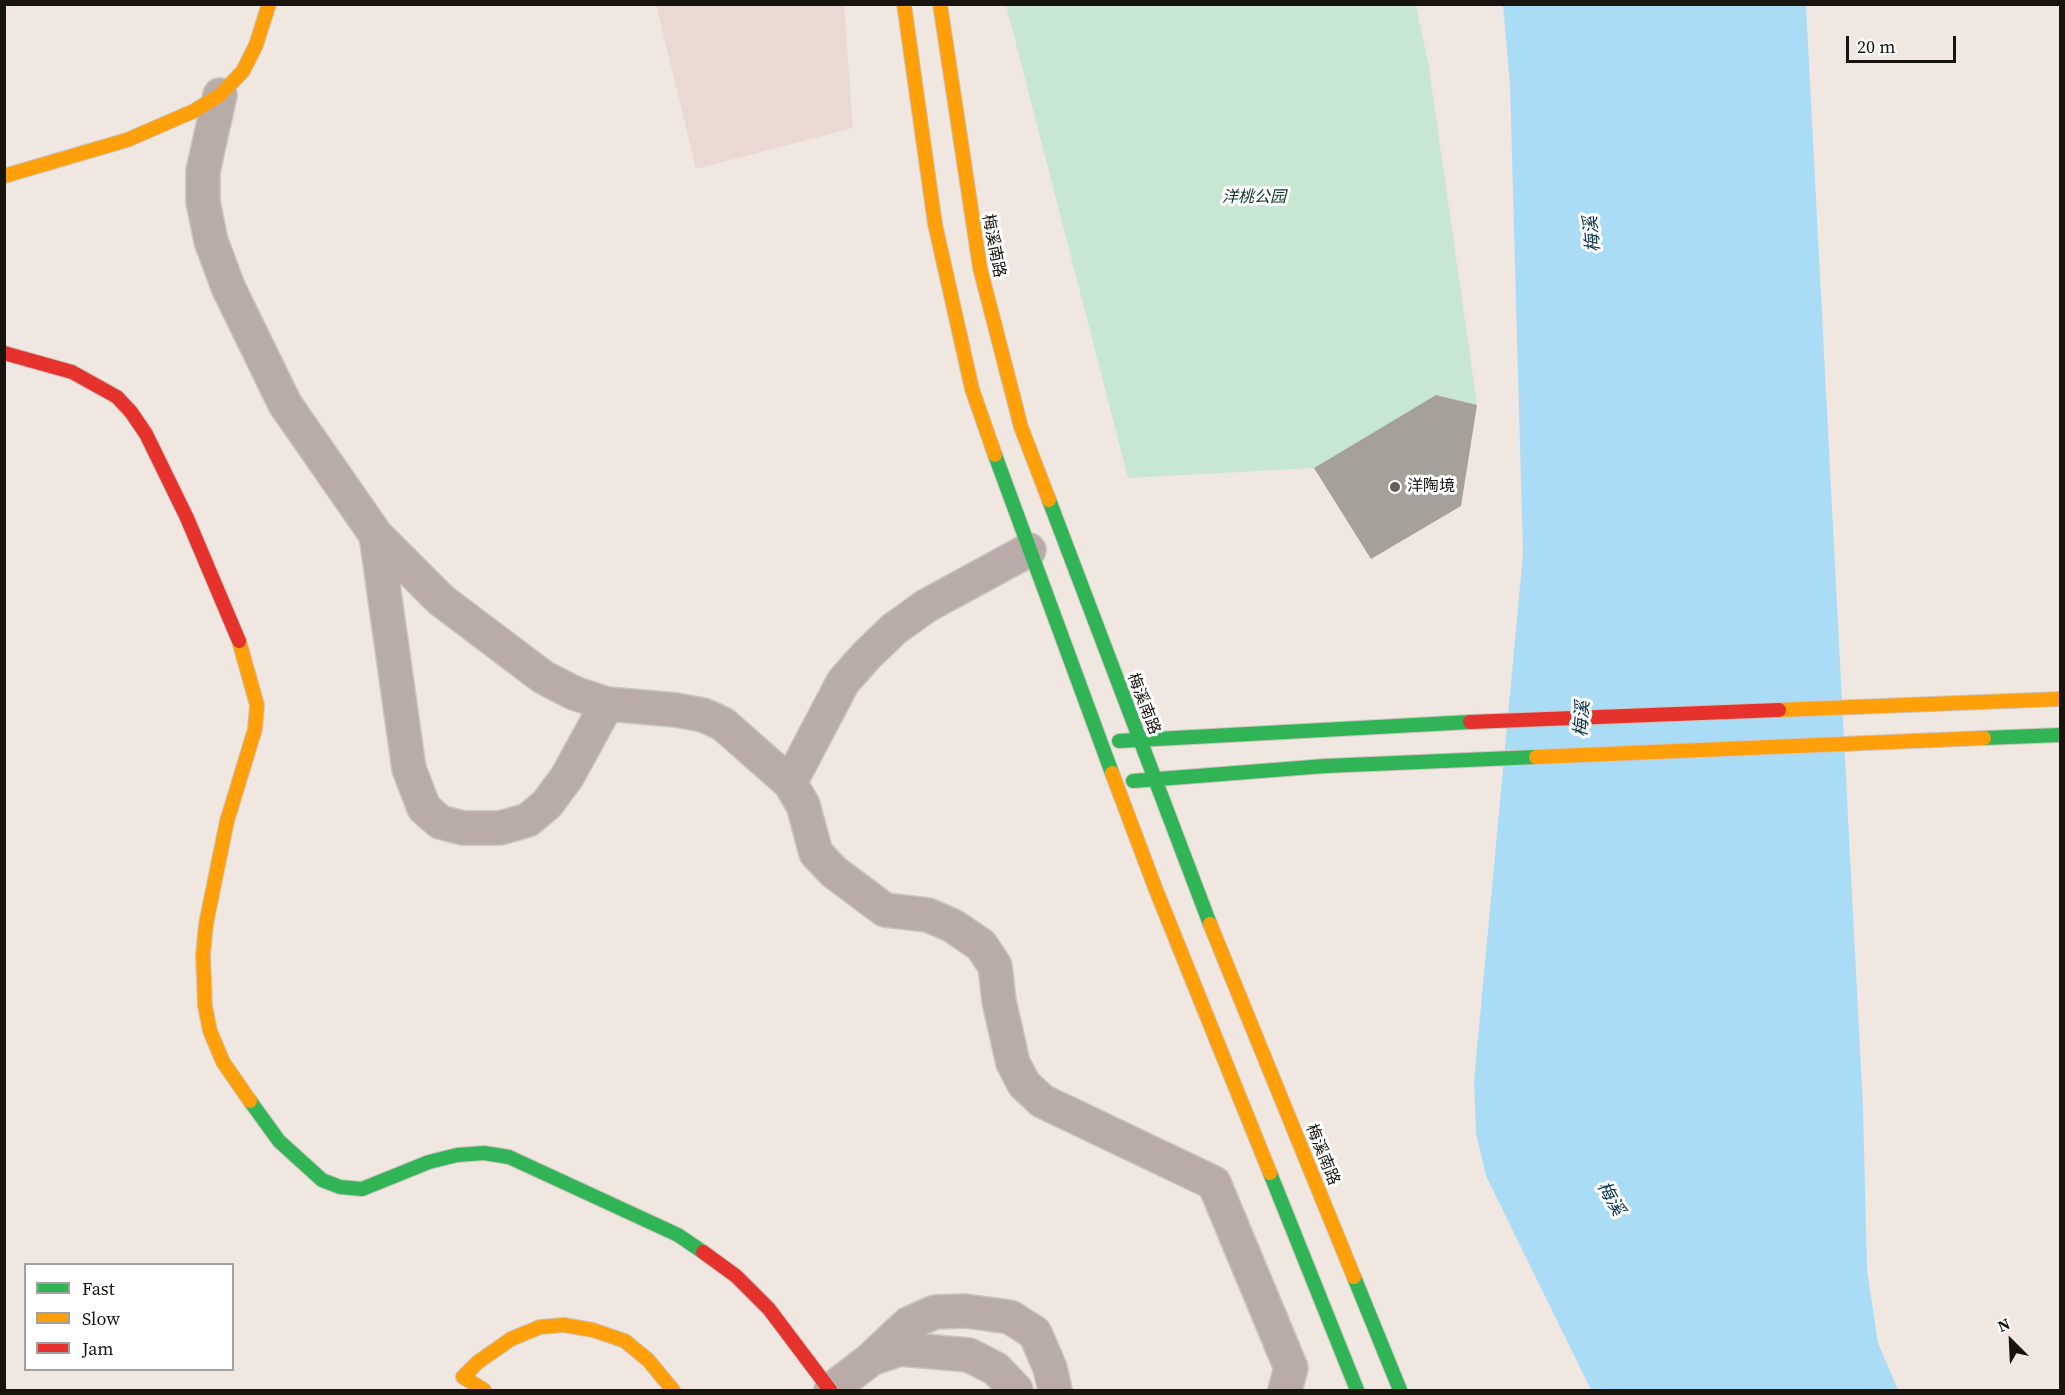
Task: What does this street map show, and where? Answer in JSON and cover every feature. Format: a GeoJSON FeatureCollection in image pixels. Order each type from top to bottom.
{"type":"FeatureCollection","features":[{"type":"Feature","properties":{"kind":"main road"},"geometry":{"type":"LineString","coordinates":[[4,176],[127,140],[194,111],[220,95],[243,71],[256,45],[269,4]]}},
{"type":"Feature","properties":{"kind":"main road"},"geometry":{"type":"LineString","coordinates":[[904,4],[928,183],[949,297],[972,389],[1029,550],[1161,902],[1357,1390]]}},
{"type":"Feature","properties":{"kind":"main road","name":"梅溪南路"},"geometry":{"type":"LineString","coordinates":[[940,4],[980,268],[1005,375],[1021,427],[1154,780],[1400,1390]]}},
{"type":"Feature","properties":{"kind":"main road"},"geometry":{"type":"LineString","coordinates":[[4,353],[72,372],[117,397],[131,412],[146,434],[187,518],[243,650],[257,705],[255,729],[226,821],[206,924],[203,954],[205,1006],[210,1031],[223,1062],[279,1141],[322,1180],[340,1187],[362,1189],[429,1162],[457,1155],[484,1153],[509,1157],[678,1235],[736,1276],[769,1309],[831,1390]]}},
{"type":"Feature","properties":{"kind":"main road"},"geometry":{"type":"LineString","coordinates":[[1102,743],[1330,728],[2061,699]]}},
{"type":"Feature","properties":{"kind":"main road"},"geometry":{"type":"LineString","coordinates":[[1116,782],[1325,766],[2061,735]]}},
{"type":"Feature","properties":{"kind":"main road"},"geometry":{"type":"LineString","coordinates":[[484,1390],[463,1377],[478,1362],[511,1339],[540,1327],[564,1325],[593,1330],[625,1341],[648,1360],[673,1390]]}},
{"type":"Feature","properties":{"kind":"street"},"geometry":{"type":"LineString","coordinates":[[220,95],[203,171],[203,202],[211,241],[228,287],[285,404],[376,535],[441,600],[543,677],[574,693],[607,704],[676,710],[703,715],[723,724],[790,783],[803,805],[816,853],[834,872],[885,910],[928,915],[953,926],[981,945],[995,966],[999,1001],[1013,1064],[1024,1084],[1042,1101],[1214,1183],[1291,1368],[1285,1390]]}},
{"type":"Feature","properties":{"kind":"street"},"geometry":{"type":"LineString","coordinates":[[376,535],[409,769],[424,808],[440,822],[463,828],[500,828],[528,820],[547,804],[567,777],[607,704]]}},
{"type":"Feature","properties":{"kind":"street"},"geometry":{"type":"LineString","coordinates":[[790,783],[843,682],[867,655],[894,629],[926,606],[1029,550]]}},
{"type":"Feature","properties":{"kind":"street"},"geometry":{"type":"LineString","coordinates":[[831,1390],[871,1359],[908,1324],[935,1312],[965,1311],[1010,1317],[1035,1333],[1050,1368],[1055,1390]]}},
{"type":"Feature","properties":{"kind":"street"},"geometry":{"type":"LineString","coordinates":[[871,1359],[900,1349],[969,1355],[996,1369],[1016,1390]]}},
{"type":"Feature","properties":{"kind":"shaded area"},"geometry":{"type":"Polygon","coordinates":[[[656,5],[844,5],[853,128],[696,169],[656,5]]]}},
{"type":"Feature","properties":{"kind":"green space","name":"洋桃公园"},"geometry":{"type":"Polygon","coordinates":[[[1006,5],[1416,5],[1428,62],[1477,405],[1436,395],[1314,468],[1128,478],[1006,5]]]}},
{"type":"Feature","properties":{"kind":"water","name":"梅溪"},"geometry":{"type":"Polygon","coordinates":[[[1503,5],[1806,5],[1863,1107],[1867,1270],[1878,1343],[1898,1390],[1591,1390],[1486,1176],[1476,1133],[1474,1081],[1523,554],[1510,85],[1503,5]]]}},
{"type":"Feature","properties":{"kind":"building","name":"洋陶境"},"geometry":{"type":"Polygon","coordinates":[[[1436,395],[1477,405],[1461,506],[1371,559],[1314,468],[1436,395]]]}},
{"type":"Feature","properties":{"kind":"traffic: fast"},"geometry":{"type":"LineString","coordinates":[[995,455],[1112,773]]}},
{"type":"Feature","properties":{"kind":"traffic: fast"},"geometry":{"type":"LineString","coordinates":[[1049,500],[1210,924]]}},
{"type":"Feature","properties":{"kind":"traffic: fast"},"geometry":{"type":"LineString","coordinates":[[1119,741],[1470,722]]}},
{"type":"Feature","properties":{"kind":"traffic: fast"},"geometry":{"type":"LineString","coordinates":[[1984,738],[2060,735]]}},
{"type":"Feature","properties":{"kind":"traffic: fast"},"geometry":{"type":"LineString","coordinates":[[1133,781],[1325,766],[1536,757]]}},
{"type":"Feature","properties":{"kind":"traffic: fast"},"geometry":{"type":"LineString","coordinates":[[250,1101],[279,1141],[322,1180],[340,1187],[362,1189],[429,1162],[457,1155],[484,1153],[509,1157],[678,1235],[703,1252]]}},
{"type":"Feature","properties":{"kind":"traffic: fast"},"geometry":{"type":"LineString","coordinates":[[1270,1173],[1357,1390]]}},
{"type":"Feature","properties":{"kind":"traffic: fast"},"geometry":{"type":"LineString","coordinates":[[1354,1277],[1400,1390]]}},
{"type":"Feature","properties":{"kind":"traffic: slow"},"geometry":{"type":"LineString","coordinates":[[4,176],[127,140],[194,111],[220,95],[243,71],[256,45],[269,4]]}},
{"type":"Feature","properties":{"kind":"traffic: slow"},"geometry":{"type":"LineString","coordinates":[[904,4],[935,224],[972,389],[995,455]]}},
{"type":"Feature","properties":{"kind":"traffic: slow"},"geometry":{"type":"LineString","coordinates":[[940,4],[980,268],[1021,427],[1049,500]]}},
{"type":"Feature","properties":{"kind":"traffic: slow"},"geometry":{"type":"LineString","coordinates":[[239,641],[257,705],[255,729],[227,821],[206,924],[203,955],[205,1006],[210,1031],[223,1062],[250,1101]]}},
{"type":"Feature","properties":{"kind":"traffic: slow"},"geometry":{"type":"LineString","coordinates":[[1779,710],[2060,699]]}},
{"type":"Feature","properties":{"kind":"traffic: slow"},"geometry":{"type":"LineString","coordinates":[[1536,757],[1984,738]]}},
{"type":"Feature","properties":{"kind":"traffic: slow"},"geometry":{"type":"LineString","coordinates":[[1112,773],[1156,890],[1270,1173]]}},
{"type":"Feature","properties":{"kind":"traffic: slow"},"geometry":{"type":"LineString","coordinates":[[1210,924],[1354,1277]]}},
{"type":"Feature","properties":{"kind":"traffic: slow"},"geometry":{"type":"LineString","coordinates":[[484,1390],[463,1377],[478,1362],[511,1339],[540,1327],[564,1325],[593,1330],[625,1341],[648,1360],[673,1390]]}},
{"type":"Feature","properties":{"kind":"traffic: jam"},"geometry":{"type":"LineString","coordinates":[[4,353],[72,372],[117,397],[131,412],[146,434],[187,518],[239,641]]}},
{"type":"Feature","properties":{"kind":"traffic: jam"},"geometry":{"type":"LineString","coordinates":[[1470,722],[1779,710]]}},
{"type":"Feature","properties":{"kind":"traffic: jam"},"geometry":{"type":"LineString","coordinates":[[703,1252],[736,1276],[769,1309],[830,1390]]}},
{"type":"Feature","properties":{"kind":"place","name":"洋陶境"},"geometry":{"type":"Point","coordinates":[1395,487]}}]}
